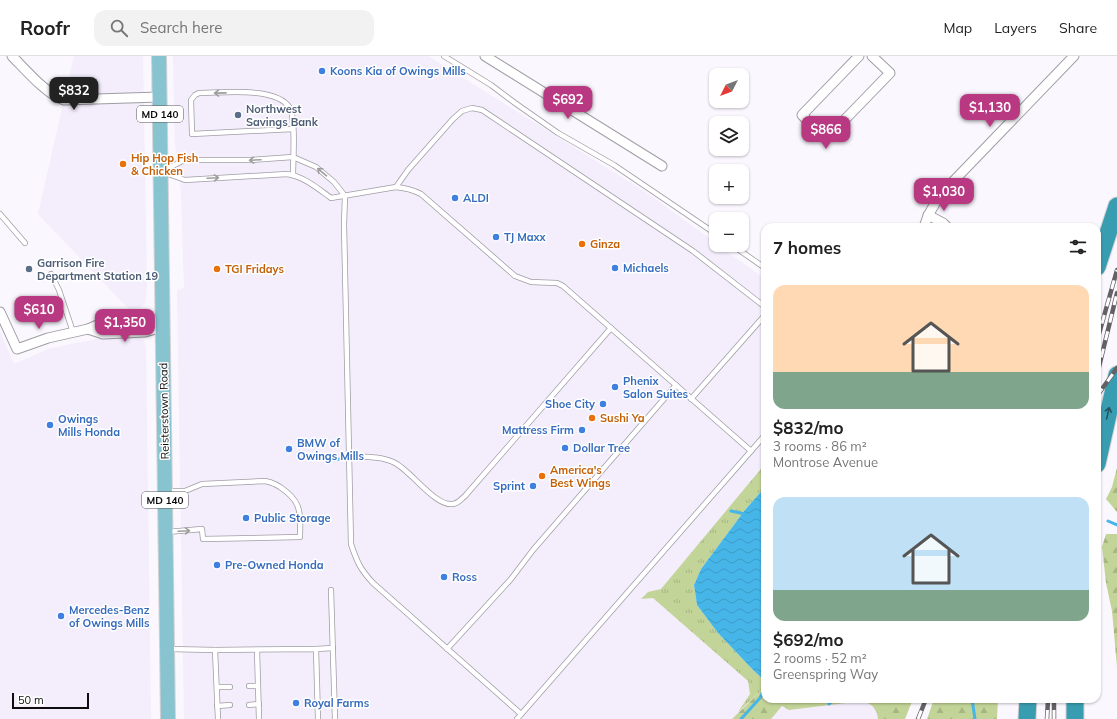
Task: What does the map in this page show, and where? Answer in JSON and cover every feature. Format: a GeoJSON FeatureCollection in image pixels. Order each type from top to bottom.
{"type":"FeatureCollection","features":[{"type":"Feature","properties":{"kind":"highway"},"geometry":{"type":"LineString","coordinates":[[1101,255],[1117,206]]}},
{"type":"Feature","properties":{"kind":"highway"},"geometry":{"type":"LineString","coordinates":[[1101,444],[1117,375]]}},
{"type":"Feature","properties":{"kind":"highway"},"geometry":{"type":"LineString","coordinates":[[1027,719],[1028,703]]}},
{"type":"Feature","properties":{"kind":"highway"},"geometry":{"type":"LineString","coordinates":[[1075,703],[1075,719]]}},
{"type":"Feature","properties":{"kind":"main road","name":"Reisterstown Road"},"geometry":{"type":"LineString","coordinates":[[159,56],[168,719]]}},
{"type":"Feature","properties":{"kind":"street"},"geometry":{"type":"LineString","coordinates":[[12,56],[50,93],[58,98],[77,101],[160,97]]}},
{"type":"Feature","properties":{"kind":"street"},"geometry":{"type":"LineString","coordinates":[[485,56],[662,166]]}},
{"type":"Feature","properties":{"kind":"street"},"geometry":{"type":"LineString","coordinates":[[859,56],[802,115],[826,139],[890,73],[872,56]]}},
{"type":"Feature","properties":{"kind":"street"},"geometry":{"type":"LineString","coordinates":[[925,223],[934,204],[942,193],[1074,56]]}},
{"type":"Feature","properties":{"kind":"street"},"geometry":{"type":"LineString","coordinates":[[928,215],[943,223]]}},
{"type":"Feature","properties":{"kind":"street"},"geometry":{"type":"LineString","coordinates":[[0,312],[18,349],[48,338],[88,329],[106,321],[146,316],[163,327]]}},
{"type":"Feature","properties":{"kind":"street"},"geometry":{"type":"LineString","coordinates":[[88,329],[103,334],[145,332],[163,327]]}},
{"type":"Feature","properties":{"kind":"lane"},"geometry":{"type":"LineString","coordinates":[[444,56],[491,85],[558,133],[614,165],[709,229]]}},
{"type":"Feature","properties":{"kind":"lane"},"geometry":{"type":"LineString","coordinates":[[293,129],[192,134],[192,100],[195,95],[199,93],[247,92],[259,93],[276,98],[290,108],[293,118],[294,157],[293,175]]}},
{"type":"Feature","properties":{"kind":"lane"},"geometry":{"type":"LineString","coordinates":[[396,187],[408,170],[453,119],[462,111],[472,108],[482,110],[693,252],[761,304]]}},
{"type":"Feature","properties":{"kind":"lane"},"geometry":{"type":"LineString","coordinates":[[161,172],[184,160],[252,160],[294,157],[316,167],[334,182],[345,196],[344,224],[351,544],[359,566],[373,583],[521,714]]}},
{"type":"Feature","properties":{"kind":"lane"},"geometry":{"type":"LineString","coordinates":[[161,172],[185,180],[287,174],[304,179],[331,198],[396,187],[406,188],[421,194],[515,276],[531,282],[557,283],[563,286],[751,451]]}},
{"type":"Feature","properties":{"kind":"lane"},"geometry":{"type":"LineString","coordinates":[[0,214],[25,244]]}},
{"type":"Feature","properties":{"kind":"lane"},"geometry":{"type":"LineString","coordinates":[[742,252],[761,265]]}},
{"type":"Feature","properties":{"kind":"lane"},"geometry":{"type":"LineString","coordinates":[[51,274],[59,290],[73,332]]}},
{"type":"Feature","properties":{"kind":"lane"},"geometry":{"type":"LineString","coordinates":[[691,399],[761,320]]}},
{"type":"Feature","properties":{"kind":"lane"},"geometry":{"type":"LineString","coordinates":[[349,456],[390,460],[407,471],[425,489],[437,498],[452,505],[465,496],[611,328]]}},
{"type":"Feature","properties":{"kind":"lane"},"geometry":{"type":"LineString","coordinates":[[447,648],[511,579],[547,533],[676,385]]}},
{"type":"Feature","properties":{"kind":"lane"},"geometry":{"type":"LineString","coordinates":[[517,719],[761,440]]}},
{"type":"Feature","properties":{"kind":"lane"},"geometry":{"type":"LineString","coordinates":[[165,491],[185,491],[202,484],[272,482],[279,485],[294,501],[299,509],[300,537],[203,540],[202,530],[166,532]]}},
{"type":"Feature","properties":{"kind":"lane"},"geometry":{"type":"LineString","coordinates":[[331,590],[335,719]]}},
{"type":"Feature","properties":{"kind":"lane"},"geometry":{"type":"LineString","coordinates":[[167,649],[258,650],[333,648]]}},
{"type":"Feature","properties":{"kind":"lane"},"geometry":{"type":"LineString","coordinates":[[316,649],[318,719]]}},
{"type":"Feature","properties":{"kind":"lane"},"geometry":{"type":"LineString","coordinates":[[215,650],[218,719]]}},
{"type":"Feature","properties":{"kind":"lane"},"geometry":{"type":"LineString","coordinates":[[258,650],[259,719]]}},
{"type":"Feature","properties":{"kind":"lane"},"geometry":{"type":"LineString","coordinates":[[216,687],[230,686]]}},
{"type":"Feature","properties":{"kind":"lane"},"geometry":{"type":"LineString","coordinates":[[249,686],[258,686]]}},
{"type":"Feature","properties":{"kind":"lane"},"geometry":{"type":"LineString","coordinates":[[249,705],[259,704]]}},
{"type":"Feature","properties":{"kind":"lane"},"geometry":{"type":"LineString","coordinates":[[217,706],[230,705]]}},
{"type":"Feature","properties":{"kind":"shaded area"},"geometry":{"type":"Polygon","coordinates":[[[74,56],[143,56],[147,287],[145,304],[139,308],[129,309],[38,214],[74,56]]]}},
{"type":"Feature","properties":{"kind":"shaded area"},"geometry":{"type":"Polygon","coordinates":[[[173,56],[428,56],[647,193],[709,238],[709,252],[728,252],[761,276],[761,703],[903,703],[897,719],[184,719],[177,290],[184,288],[181,193],[175,143],[173,56]]]}},
{"type":"Feature","properties":{"kind":"shaded area"},"geometry":{"type":"Polygon","coordinates":[[[0,331],[14,364],[48,349],[108,337],[137,335],[144,340],[146,348],[151,719],[0,719],[0,331]]]}},
{"type":"Feature","properties":{"kind":"green space"},"geometry":{"type":"Polygon","coordinates":[[[1117,468],[1117,512],[1106,499],[1112,487],[1117,468]]]}},
{"type":"Feature","properties":{"kind":"green space"},"geometry":{"type":"Polygon","coordinates":[[[761,469],[761,492],[745,510],[701,569],[694,585],[697,605],[718,633],[761,677],[761,691],[738,712],[750,694],[748,681],[653,598],[641,599],[648,592],[661,589],[761,469]]]}},
{"type":"Feature","properties":{"kind":"green space"},"geometry":{"type":"Polygon","coordinates":[[[1106,534],[1117,534],[1117,667],[1112,611],[1106,583],[1102,547],[1106,534]]]}},
{"type":"Feature","properties":{"kind":"green space"},"geometry":{"type":"Polygon","coordinates":[[[761,691],[761,703],[846,703],[789,710],[782,706],[771,719],[732,719],[761,691]]]}},
{"type":"Feature","properties":{"kind":"green space"},"geometry":{"type":"Polygon","coordinates":[[[867,703],[911,703],[905,719],[878,719],[873,707],[867,703]]]}},
{"type":"Feature","properties":{"kind":"green space"},"geometry":{"type":"Polygon","coordinates":[[[933,703],[998,703],[997,719],[927,719],[933,703]]]}},
{"type":"Feature","properties":{"kind":"water"},"geometry":{"type":"Polygon","coordinates":[[[761,492],[761,677],[718,633],[697,605],[694,585],[701,569],[745,510],[761,492]]]}},
{"type":"Feature","properties":{"kind":"waterway"},"geometry":{"type":"LineString","coordinates":[[334,460],[339,459]]}},
{"type":"Feature","properties":{"kind":"waterway"},"geometry":{"type":"LineString","coordinates":[[731,511],[745,514]]}},
{"type":"Feature","properties":{"kind":"waterway"},"geometry":{"type":"LineString","coordinates":[[1108,521],[1117,525]]}},
{"type":"Feature","properties":{"kind":"waterway"},"geometry":{"type":"LineString","coordinates":[[741,719],[761,696]]}},
{"type":"Feature","properties":{"kind":"waterway"},"geometry":{"type":"LineString","coordinates":[[973,703],[975,719]]}},
{"type":"Feature","properties":{"kind":"railway"},"geometry":{"type":"LineString","coordinates":[[1101,327],[1117,270]]}},
{"type":"Feature","properties":{"kind":"railway"},"geometry":{"type":"LineString","coordinates":[[1101,359],[1117,293]]}},
{"type":"Feature","properties":{"kind":"railway"},"geometry":{"type":"LineString","coordinates":[[1101,390],[1117,368]]}},
{"type":"Feature","properties":{"kind":"railway"},"geometry":{"type":"LineString","coordinates":[[918,719],[924,703]]}},
{"type":"Feature","properties":{"kind":"railway"},"geometry":{"type":"LineString","coordinates":[[1047,719],[1048,703]]}},
{"type":"Feature","properties":{"kind":"railway"},"geometry":{"type":"LineString","coordinates":[[1054,703],[1054,719]]}},
{"type":"Feature","properties":{"kind":"place","name":"Koons Kia of Owings Mills"},"geometry":{"type":"Point","coordinates":[322,71]}},
{"type":"Feature","properties":{"kind":"place","name":"Northwest Savings Bank"},"geometry":{"type":"Point","coordinates":[238,115]}},
{"type":"Feature","properties":{"kind":"place","name":"Hip Hop Fish & Chicken"},"geometry":{"type":"Point","coordinates":[123,164]}},
{"type":"Feature","properties":{"kind":"place","name":"ALDI"},"geometry":{"type":"Point","coordinates":[455,198]}},
{"type":"Feature","properties":{"kind":"place","name":"TJ Maxx"},"geometry":{"type":"Point","coordinates":[496,237]}},
{"type":"Feature","properties":{"kind":"place","name":"Ginza"},"geometry":{"type":"Point","coordinates":[582,244]}},
{"type":"Feature","properties":{"kind":"place","name":"Michaels"},"geometry":{"type":"Point","coordinates":[615,268]}},
{"type":"Feature","properties":{"kind":"place","name":"Garrison Fire Department Station 19"},"geometry":{"type":"Point","coordinates":[29,269]}},
{"type":"Feature","properties":{"kind":"place","name":"TGI Fridays"},"geometry":{"type":"Point","coordinates":[217,269]}},
{"type":"Feature","properties":{"kind":"place","name":"Phenix Salon Suites"},"geometry":{"type":"Point","coordinates":[615,387]}},
{"type":"Feature","properties":{"kind":"place","name":"Shoe City"},"geometry":{"type":"Point","coordinates":[603,404]}},
{"type":"Feature","properties":{"kind":"place","name":"Sushi Ya"},"geometry":{"type":"Point","coordinates":[592,418]}},
{"type":"Feature","properties":{"kind":"place","name":"Owings Mills Honda"},"geometry":{"type":"Point","coordinates":[50,425]}},
{"type":"Feature","properties":{"kind":"place","name":"Mattress Firm"},"geometry":{"type":"Point","coordinates":[582,430]}},
{"type":"Feature","properties":{"kind":"place","name":"Dollar Tree"},"geometry":{"type":"Point","coordinates":[565,448]}},
{"type":"Feature","properties":{"kind":"place","name":"BMW of Owings Mills"},"geometry":{"type":"Point","coordinates":[289,449]}},
{"type":"Feature","properties":{"kind":"place","name":"America's Best Wings"},"geometry":{"type":"Point","coordinates":[542,476]}},
{"type":"Feature","properties":{"kind":"place","name":"Sprint"},"geometry":{"type":"Point","coordinates":[533,486]}},
{"type":"Feature","properties":{"kind":"place","name":"Public Storage"},"geometry":{"type":"Point","coordinates":[246,518]}},
{"type":"Feature","properties":{"kind":"place","name":"Pre-Owned Honda"},"geometry":{"type":"Point","coordinates":[217,565]}},
{"type":"Feature","properties":{"kind":"place","name":"Ross"},"geometry":{"type":"Point","coordinates":[444,577]}},
{"type":"Feature","properties":{"kind":"place","name":"Mercedes-Benz of Owings Mills"},"geometry":{"type":"Point","coordinates":[61,616]}},
{"type":"Feature","properties":{"kind":"place","name":"Royal Farms"},"geometry":{"type":"Point","coordinates":[296,703]}}]}
